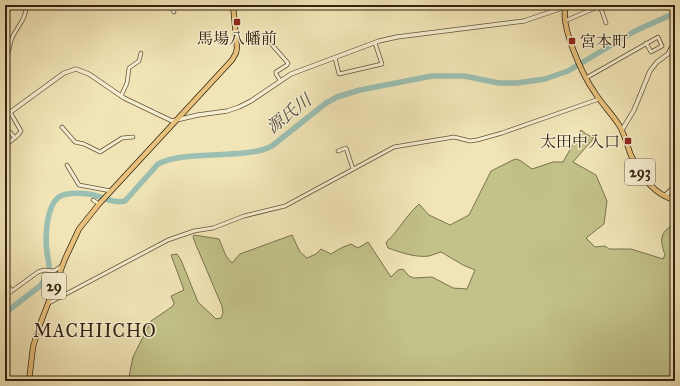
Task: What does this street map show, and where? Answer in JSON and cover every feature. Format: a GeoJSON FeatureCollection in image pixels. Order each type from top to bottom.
{"type":"FeatureCollection","features":[{"type":"Feature","properties":{"kind":"main road","name":"29"},"geometry":{"type":"LineString","coordinates":[[29,381],[35,338],[75,235],[101,202],[228,65],[235,55],[237,48],[233,5]]}},
{"type":"Feature","properties":{"kind":"main road","name":"293"},"geometry":{"type":"LineString","coordinates":[[564,6],[570,40],[580,67],[586,78],[599,99],[622,130],[639,170],[650,185],[665,196],[675,200]]}},
{"type":"Feature","properties":{"kind":"main road"},"geometry":{"type":"LineString","coordinates":[[665,196],[671,188],[675,186]]}},
{"type":"Feature","properties":{"kind":"street"},"geometry":{"type":"LineString","coordinates":[[5,59],[12,39],[25,16],[27,5]]}},
{"type":"Feature","properties":{"kind":"street"},"geometry":{"type":"LineString","coordinates":[[125,5],[127,8],[134,5]]}},
{"type":"Feature","properties":{"kind":"street"},"geometry":{"type":"LineString","coordinates":[[170,5],[174,12]]}},
{"type":"Feature","properties":{"kind":"street"},"geometry":{"type":"LineString","coordinates":[[5,116],[64,73],[76,69],[89,74],[121,96],[170,120],[227,111],[251,101],[291,74],[375,43],[397,37],[524,20],[564,6]]}},
{"type":"Feature","properties":{"kind":"street"},"geometry":{"type":"LineString","coordinates":[[566,21],[601,6],[606,24]]}},
{"type":"Feature","properties":{"kind":"street"},"geometry":{"type":"LineString","coordinates":[[586,78],[646,43],[658,37],[662,46],[651,52],[646,43]]}},
{"type":"Feature","properties":{"kind":"street"},"geometry":{"type":"LineString","coordinates":[[266,38],[288,63],[276,72],[280,80]]}},
{"type":"Feature","properties":{"kind":"street"},"geometry":{"type":"LineString","coordinates":[[622,130],[634,110],[650,71],[657,62],[668,54],[675,41]]}},
{"type":"Feature","properties":{"kind":"street"},"geometry":{"type":"LineString","coordinates":[[335,58],[339,74],[382,64],[375,43]]}},
{"type":"Feature","properties":{"kind":"street"},"geometry":{"type":"LineString","coordinates":[[121,96],[127,83],[129,68],[139,62],[141,53]]}},
{"type":"Feature","properties":{"kind":"street"},"geometry":{"type":"LineString","coordinates":[[47,304],[168,240],[194,231],[222,225],[244,216],[285,206],[394,147],[454,138],[470,141],[477,140],[502,133],[599,99]]}},
{"type":"Feature","properties":{"kind":"street"},"geometry":{"type":"LineString","coordinates":[[5,146],[21,131],[10,112]]}},
{"type":"Feature","properties":{"kind":"street"},"geometry":{"type":"LineString","coordinates":[[62,127],[75,142],[84,144],[100,152],[122,138],[133,137]]}},
{"type":"Feature","properties":{"kind":"street"},"geometry":{"type":"LineString","coordinates":[[5,134],[9,131],[15,138]]}},
{"type":"Feature","properties":{"kind":"street"},"geometry":{"type":"LineString","coordinates":[[338,151],[346,148],[353,169]]}},
{"type":"Feature","properties":{"kind":"street"},"geometry":{"type":"LineString","coordinates":[[67,165],[78,184],[110,192]]}},
{"type":"Feature","properties":{"kind":"street"},"geometry":{"type":"LineString","coordinates":[[93,200],[101,202]]}},
{"type":"Feature","properties":{"kind":"street"},"geometry":{"type":"LineString","coordinates":[[5,296],[38,272],[44,270],[54,271],[62,266]]}},
{"type":"Feature","properties":{"kind":"street"},"geometry":{"type":"LineString","coordinates":[[5,281],[12,291]]}},
{"type":"Feature","properties":{"kind":"green space"},"geometry":{"type":"Polygon","coordinates":[[[581,130],[594,138],[573,162],[596,175],[607,201],[604,224],[586,238],[595,247],[605,246],[609,249],[631,249],[663,259],[665,255],[662,246],[663,234],[668,228],[675,225],[675,381],[138,381],[136,378],[129,377],[133,357],[151,321],[173,306],[174,303],[171,296],[184,290],[171,255],[177,254],[181,260],[198,302],[216,319],[221,318],[223,313],[222,306],[196,245],[193,237],[194,235],[219,239],[226,256],[232,263],[240,254],[292,235],[300,252],[307,258],[316,254],[321,249],[331,254],[351,244],[358,248],[368,242],[391,277],[398,270],[403,269],[409,276],[414,278],[432,277],[453,288],[467,289],[475,270],[441,252],[429,256],[413,255],[388,248],[386,243],[419,204],[429,215],[450,225],[469,215],[491,171],[513,160],[517,159],[532,169],[553,162],[563,162],[581,130]]]}},
{"type":"Feature","properties":{"kind":"waterway","name":"源氏川"},"geometry":{"type":"LineString","coordinates":[[5,313],[40,286],[49,274],[46,246],[47,223],[51,207],[62,195],[74,193],[85,194],[94,195],[112,201],[125,201],[158,164],[167,160],[188,156],[244,153],[265,149],[272,146],[326,103],[337,97],[360,90],[432,76],[464,76],[499,83],[517,83],[545,79],[568,71],[635,31],[675,13]]}},
{"type":"Feature","properties":{"kind":"place","name":"馬場八幡前"},"geometry":{"type":"Point","coordinates":[237,22]}},
{"type":"Feature","properties":{"kind":"place","name":"宮本町"},"geometry":{"type":"Point","coordinates":[572,41]}},
{"type":"Feature","properties":{"kind":"place","name":"太田中入口"},"geometry":{"type":"Point","coordinates":[628,141]}},
{"type":"Feature","properties":{"kind":"district","name":"MACHIICHO"},"geometry":{"type":"Point","coordinates":[95,331]}}]}
